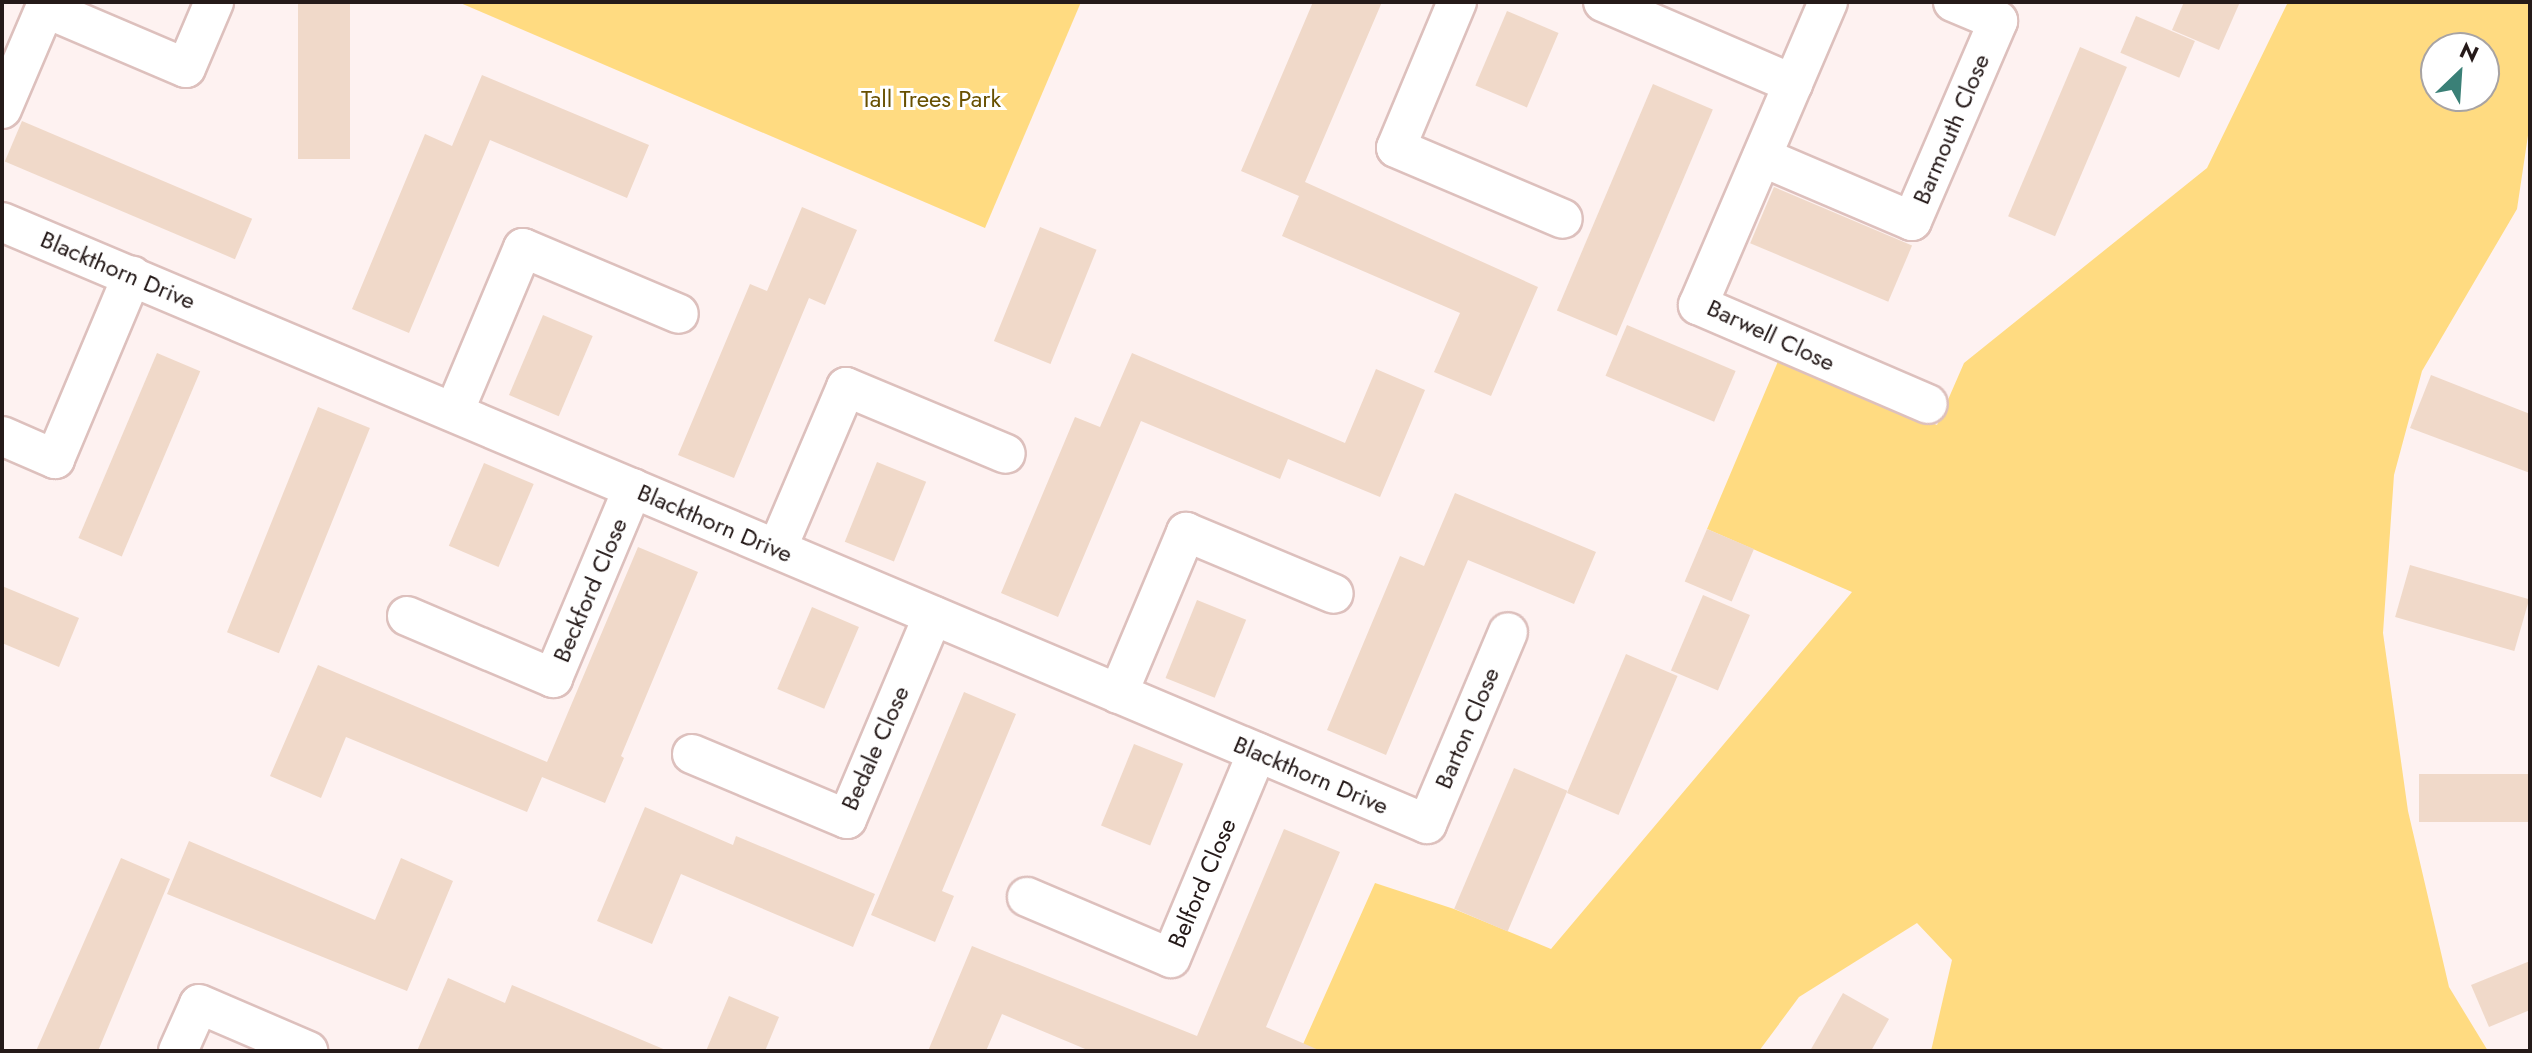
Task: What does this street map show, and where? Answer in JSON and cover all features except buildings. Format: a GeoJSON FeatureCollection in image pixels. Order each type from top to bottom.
{"type":"FeatureCollection","features":[{"type":"Feature","properties":{"kind":"street"},"geometry":{"type":"LineString","coordinates":[[2,109],[45,8],[186,68],[214,2]]}},
{"type":"Feature","properties":{"kind":"street"},"geometry":{"type":"LineString","coordinates":[[1457,2],[1396,148],[1563,219]]}},
{"type":"Feature","properties":{"kind":"street"},"geometry":{"type":"LineString","coordinates":[[1603,2],[1793,84],[1828,2]]}},
{"type":"Feature","properties":{"kind":"street","name":"Barmouth Close"},"geometry":{"type":"LineString","coordinates":[[1762,157],[1912,221],[1998,21],[1953,2]]}},
{"type":"Feature","properties":{"kind":"street","name":"Barwell Close"},"geometry":{"type":"LineString","coordinates":[[1793,84],[1698,305],[1928,404]]}},
{"type":"Feature","properties":{"kind":"street","name":"Blackthorn Drive"},"geometry":{"type":"LineString","coordinates":[[2,222],[1427,824]]}},
{"type":"Feature","properties":{"kind":"street"},"geometry":{"type":"LineString","coordinates":[[454,412],[523,248],[679,314]]}},
{"type":"Feature","properties":{"kind":"street"},"geometry":{"type":"LineString","coordinates":[[2,436],[55,459],[132,276]]}},
{"type":"Feature","properties":{"kind":"street"},"geometry":{"type":"LineString","coordinates":[[777,549],[846,387],[1006,454]]}},
{"type":"Feature","properties":{"kind":"street","name":"Beckford Close"},"geometry":{"type":"LineString","coordinates":[[407,616],[553,678],[633,488]]}},
{"type":"Feature","properties":{"kind":"street"},"geometry":{"type":"LineString","coordinates":[[1118,694],[1186,532],[1334,594]]}},
{"type":"Feature","properties":{"kind":"street","name":"Bedale Close"},"geometry":{"type":"LineString","coordinates":[[692,754],[847,819],[933,615]]}},
{"type":"Feature","properties":{"kind":"street","name":"Barton Close"},"geometry":{"type":"LineString","coordinates":[[1427,824],[1508,632]]}},
{"type":"Feature","properties":{"kind":"street","name":"Belford Close"},"geometry":{"type":"LineString","coordinates":[[1027,897],[1171,958],[1257,752]]}},
{"type":"Feature","properties":{"kind":"street"},"geometry":{"type":"LineString","coordinates":[[178,1051],[199,1004],[308,1051]]}},
{"type":"Feature","properties":{"kind":"green space","name":"Tall Trees Park"},"geometry":{"type":"Polygon","coordinates":[[[458,2],[1081,2],[985,228],[458,2]]]}},
{"type":"Feature","properties":{"kind":"green space"},"geometry":{"type":"Polygon","coordinates":[[[2288,2],[2530,2],[2530,122],[2517,209],[2422,371],[2394,475],[2383,633],[2408,811],[2449,987],[2488,1051],[1931,1051],[1952,960],[1917,923],[1799,997],[1759,1051],[1300,1051],[1375,883],[1454,909],[1551,949],[1852,592],[1707,529],[1779,359],[1937,425],[1964,363],[2207,168],[2288,2]]]}}]}
